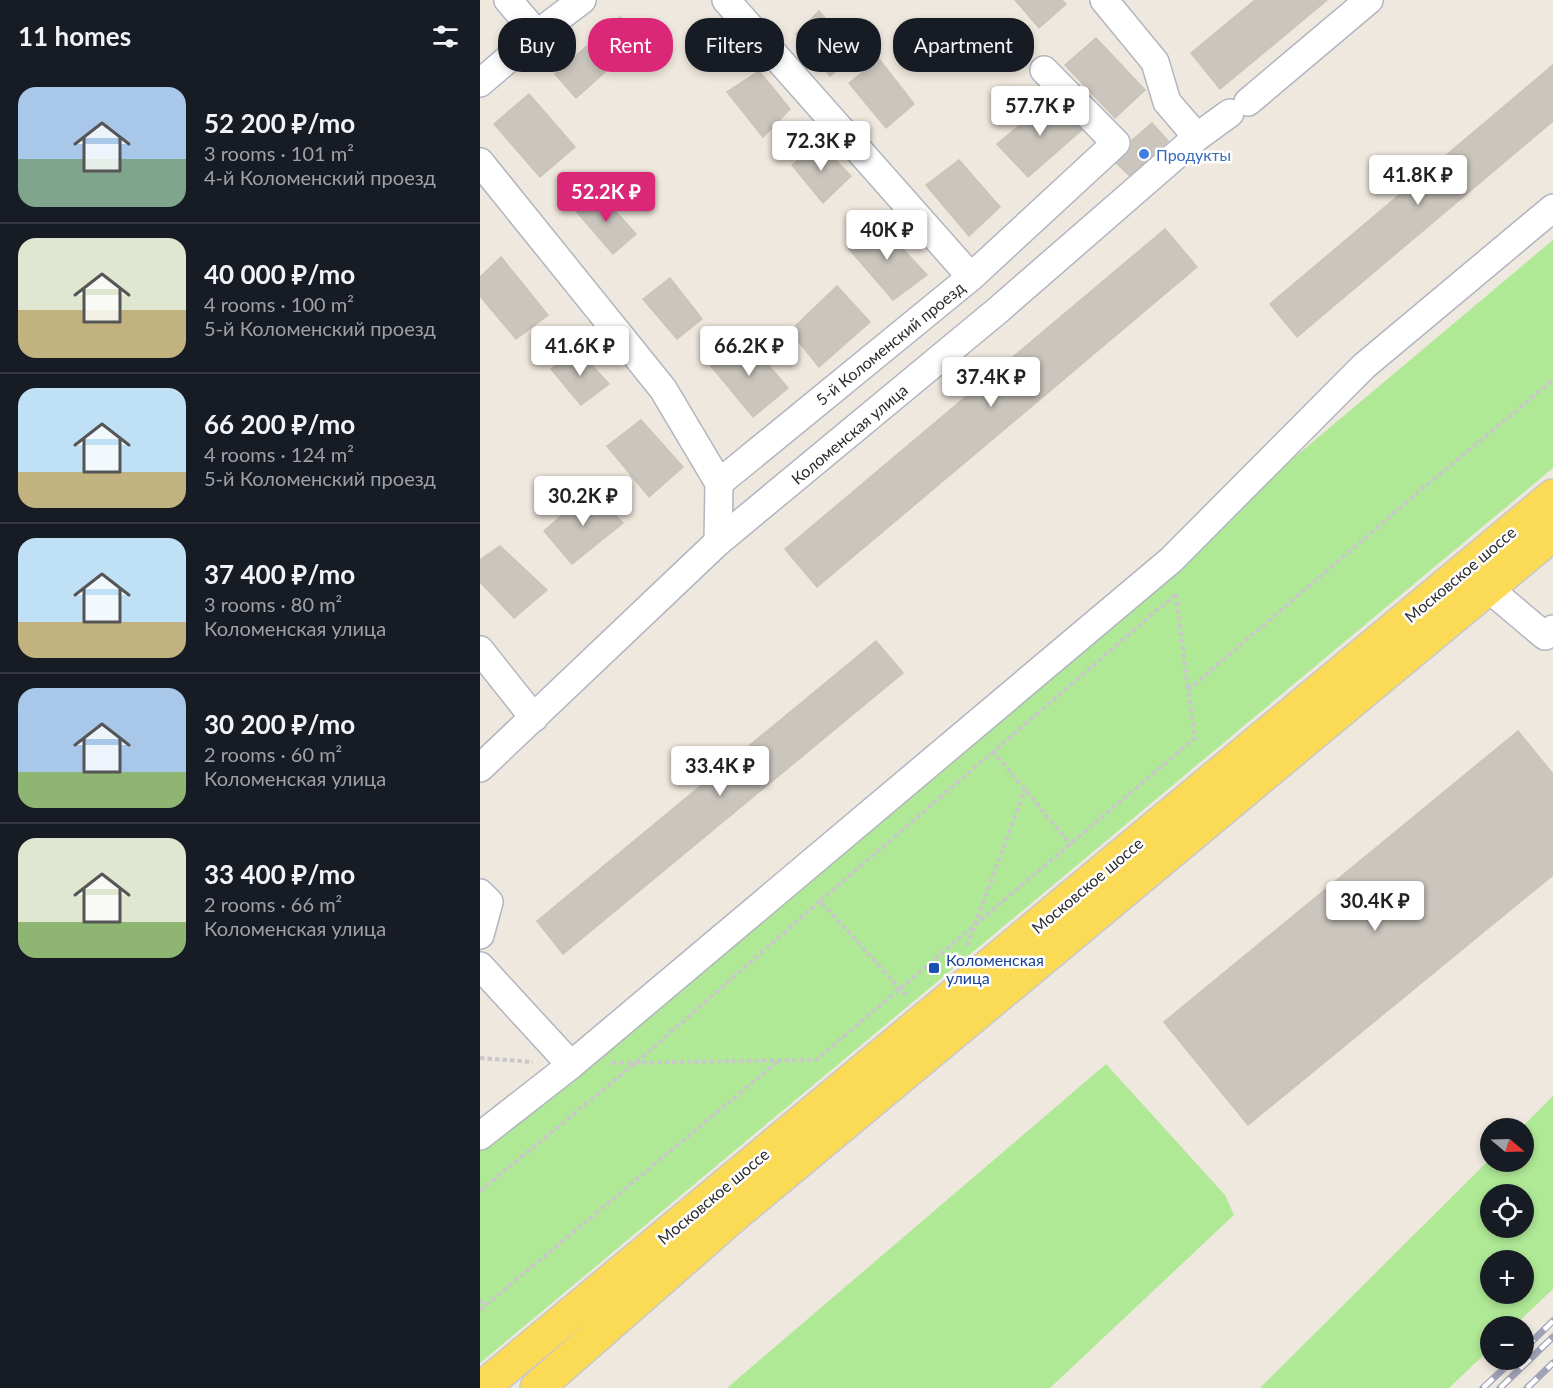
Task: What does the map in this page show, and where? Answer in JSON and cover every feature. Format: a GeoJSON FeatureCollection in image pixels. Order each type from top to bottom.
{"type":"FeatureCollection","features":[{"type":"Feature","properties":{"kind":"main road","name":"Московское шоссе"},"geometry":{"type":"LineString","coordinates":[[482,1388],[1553,496]]}},
{"type":"Feature","properties":{"kind":"main road","name":"Московское шоссе"},"geometry":{"type":"LineString","coordinates":[[537,1388],[732,1217],[1553,534]]}},
{"type":"Feature","properties":{"kind":"street"},"geometry":{"type":"LineString","coordinates":[[508,0],[523,18]]}},
{"type":"Feature","properties":{"kind":"street","name":"5-й Коломенский проезд"},"geometry":{"type":"LineString","coordinates":[[719,483],[970,277],[726,0]]}},
{"type":"Feature","properties":{"kind":"street"},"geometry":{"type":"LineString","coordinates":[[1104,0],[1155,62],[1167,102],[1197,137]]}},
{"type":"Feature","properties":{"kind":"street","name":"Коломенская улица"},"geometry":{"type":"LineString","coordinates":[[480,768],[718,542],[997,311],[1197,137],[1239,107],[1369,0]]}},
{"type":"Feature","properties":{"kind":"street"},"geometry":{"type":"LineString","coordinates":[[556,18],[575,2]]}},
{"type":"Feature","properties":{"kind":"street"},"geometry":{"type":"LineString","coordinates":[[480,83],[498,68]]}},
{"type":"Feature","properties":{"kind":"street"},"geometry":{"type":"LineString","coordinates":[[970,277],[1116,143],[1044,70]]}},
{"type":"Feature","properties":{"kind":"street"},"geometry":{"type":"LineString","coordinates":[[480,162],[663,389],[719,483],[718,542]]}},
{"type":"Feature","properties":{"kind":"street"},"geometry":{"type":"LineString","coordinates":[[480,1137],[571,1065],[1171,560],[1364,366],[1553,208]]}},
{"type":"Feature","properties":{"kind":"street"},"geometry":{"type":"LineString","coordinates":[[1488,588],[1545,636],[1553,630]]}},
{"type":"Feature","properties":{"kind":"street"},"geometry":{"type":"LineString","coordinates":[[480,650],[534,718]]}},
{"type":"Feature","properties":{"kind":"street"},"geometry":{"type":"LineString","coordinates":[[480,892],[489,902],[480,935]]}},
{"type":"Feature","properties":{"kind":"street"},"geometry":{"type":"LineString","coordinates":[[480,966],[571,1065]]}},
{"type":"Feature","properties":{"kind":"path"},"geometry":{"type":"LineString","coordinates":[[1188,690],[1553,380]]}},
{"type":"Feature","properties":{"kind":"path"},"geometry":{"type":"LineString","coordinates":[[480,1058],[571,1065],[638,1061],[816,1060],[902,990],[1195,738],[1176,594],[993,750],[638,1061],[480,1191]]}},
{"type":"Feature","properties":{"kind":"path"},"geometry":{"type":"LineString","coordinates":[[993,750],[1071,845]]}},
{"type":"Feature","properties":{"kind":"path"},"geometry":{"type":"LineString","coordinates":[[966,950],[1025,789]]}},
{"type":"Feature","properties":{"kind":"path"},"geometry":{"type":"LineString","coordinates":[[820,901],[905,994],[916,996]]}},
{"type":"Feature","properties":{"kind":"path"},"geometry":{"type":"LineString","coordinates":[[480,1310],[777,1061]]}},
{"type":"Feature","properties":{"kind":"path"},"geometry":{"type":"LineString","coordinates":[[480,1300],[485,1306]]}},
{"type":"Feature","properties":{"kind":"green space"},"geometry":{"type":"Polygon","coordinates":[[[1553,240],[1553,468],[480,1363],[480,1141],[1553,240]]]}},
{"type":"Feature","properties":{"kind":"green space"},"geometry":{"type":"Polygon","coordinates":[[[1106,1064],[1225,1195],[1234,1215],[1050,1388],[727,1388],[1106,1064]]]}},
{"type":"Feature","properties":{"kind":"green space"},"geometry":{"type":"Polygon","coordinates":[[[1553,1096],[1553,1289],[1525,1316],[1480,1316],[1480,1358],[1449,1388],[1260,1388],[1480,1169],[1480,1172],[1534,1172],[1534,1118],[1531,1118],[1553,1096]]]}},
{"type":"Feature","properties":{"kind":"building"},"geometry":{"type":"Polygon","coordinates":[[[1015,0],[1062,0],[1066,4],[1039,28],[1034,22],[1034,18],[1030,18],[1015,0]]]}},
{"type":"Feature","properties":{"kind":"building"},"geometry":{"type":"Polygon","coordinates":[[[1255,0],[1327,0],[1220,89],[1191,53],[1255,0]]]}},
{"type":"Feature","properties":{"kind":"building"},"geometry":{"type":"Polygon","coordinates":[[[819,11],[825,18],[812,18],[819,11]]]}},
{"type":"Feature","properties":{"kind":"building"},"geometry":{"type":"Polygon","coordinates":[[[1096,38],[1145,90],[1115,118],[1065,65],[1096,38]]]}},
{"type":"Feature","properties":{"kind":"building"},"geometry":{"type":"Polygon","coordinates":[[[588,45],[588,72],[605,72],[576,98],[555,74],[576,72],[576,56],[588,45]]]}},
{"type":"Feature","properties":{"kind":"building"},"geometry":{"type":"Polygon","coordinates":[[[881,62],[914,104],[886,128],[849,83],[863,72],[881,72],[881,62]]]}},
{"type":"Feature","properties":{"kind":"building"},"geometry":{"type":"Polygon","coordinates":[[[1553,65],[1553,121],[1297,337],[1270,304],[1553,65]]]}},
{"type":"Feature","properties":{"kind":"building"},"geometry":{"type":"Polygon","coordinates":[[[760,72],[790,109],[763,137],[727,92],[760,72]]]}},
{"type":"Feature","properties":{"kind":"building"},"geometry":{"type":"Polygon","coordinates":[[[529,94],[575,147],[540,177],[494,124],[529,94]]]}},
{"type":"Feature","properties":{"kind":"building"},"geometry":{"type":"Polygon","coordinates":[[[1053,97],[1084,128],[1028,177],[997,144],[1053,97]]]}},
{"type":"Feature","properties":{"kind":"building"},"geometry":{"type":"Polygon","coordinates":[[[1152,123],[1168,141],[1130,176],[1111,158],[1152,123]]]}},
{"type":"Feature","properties":{"kind":"building"},"geometry":{"type":"Polygon","coordinates":[[[819,143],[851,176],[823,203],[792,165],[819,143]]]}},
{"type":"Feature","properties":{"kind":"building"},"geometry":{"type":"Polygon","coordinates":[[[959,160],[1000,207],[969,236],[926,185],[959,160]]]}},
{"type":"Feature","properties":{"kind":"building"},"geometry":{"type":"Polygon","coordinates":[[[599,193],[636,234],[613,254],[575,210],[599,193]]]}},
{"type":"Feature","properties":{"kind":"building"},"geometry":{"type":"Polygon","coordinates":[[[877,221],[927,275],[893,300],[849,249],[877,221]]]}},
{"type":"Feature","properties":{"kind":"building"},"geometry":{"type":"Polygon","coordinates":[[[1165,229],[1197,267],[817,587],[785,549],[1165,229]]]}},
{"type":"Feature","properties":{"kind":"building"},"geometry":{"type":"Polygon","coordinates":[[[501,257],[548,315],[516,339],[480,296],[480,277],[501,257]]]}},
{"type":"Feature","properties":{"kind":"building"},"geometry":{"type":"Polygon","coordinates":[[[670,278],[702,319],[677,339],[643,299],[670,278]]]}},
{"type":"Feature","properties":{"kind":"building"},"geometry":{"type":"Polygon","coordinates":[[[837,286],[870,322],[819,367],[790,331],[837,286]]]}},
{"type":"Feature","properties":{"kind":"building"},"geometry":{"type":"Polygon","coordinates":[[[745,338],[788,388],[753,417],[711,366],[745,338]]]}},
{"type":"Feature","properties":{"kind":"building"},"geometry":{"type":"Polygon","coordinates":[[[576,348],[609,384],[581,405],[551,369],[576,348]]]}},
{"type":"Feature","properties":{"kind":"building"},"geometry":{"type":"Polygon","coordinates":[[[641,420],[683,467],[649,497],[607,446],[641,420]]]}},
{"type":"Feature","properties":{"kind":"building"},"geometry":{"type":"Polygon","coordinates":[[[591,490],[623,523],[572,564],[544,531],[591,490]]]}},
{"type":"Feature","properties":{"kind":"building"},"geometry":{"type":"Polygon","coordinates":[[[500,546],[547,590],[514,618],[480,582],[480,560],[500,546]]]}},
{"type":"Feature","properties":{"kind":"building"},"geometry":{"type":"Polygon","coordinates":[[[876,641],[903,673],[563,954],[537,921],[876,641]]]}},
{"type":"Feature","properties":{"kind":"building"},"geometry":{"type":"Polygon","coordinates":[[[1518,731],[1553,774],[1553,875],[1248,1125],[1164,1022],[1518,731]]]}},
{"type":"Feature","properties":{"kind":"railway"},"geometry":{"type":"LineString","coordinates":[[1534,1339],[1553,1321]]}},
{"type":"Feature","properties":{"kind":"railway"},"geometry":{"type":"LineString","coordinates":[[1500,1388],[1553,1337]]}},
{"type":"Feature","properties":{"kind":"railway"},"geometry":{"type":"LineString","coordinates":[[1527,1388],[1553,1363]]}},
{"type":"Feature","properties":{"kind":"railway"},"geometry":{"type":"LineString","coordinates":[[1483,1388],[1502,1370]]}},
{"type":"Feature","properties":{"kind":"place","name":"Продукты"},"geometry":{"type":"Point","coordinates":[1144,154]}},
{"type":"Feature","properties":{"kind":"place","name":"Коломенская улица"},"geometry":{"type":"Point","coordinates":[934,968]}}]}
